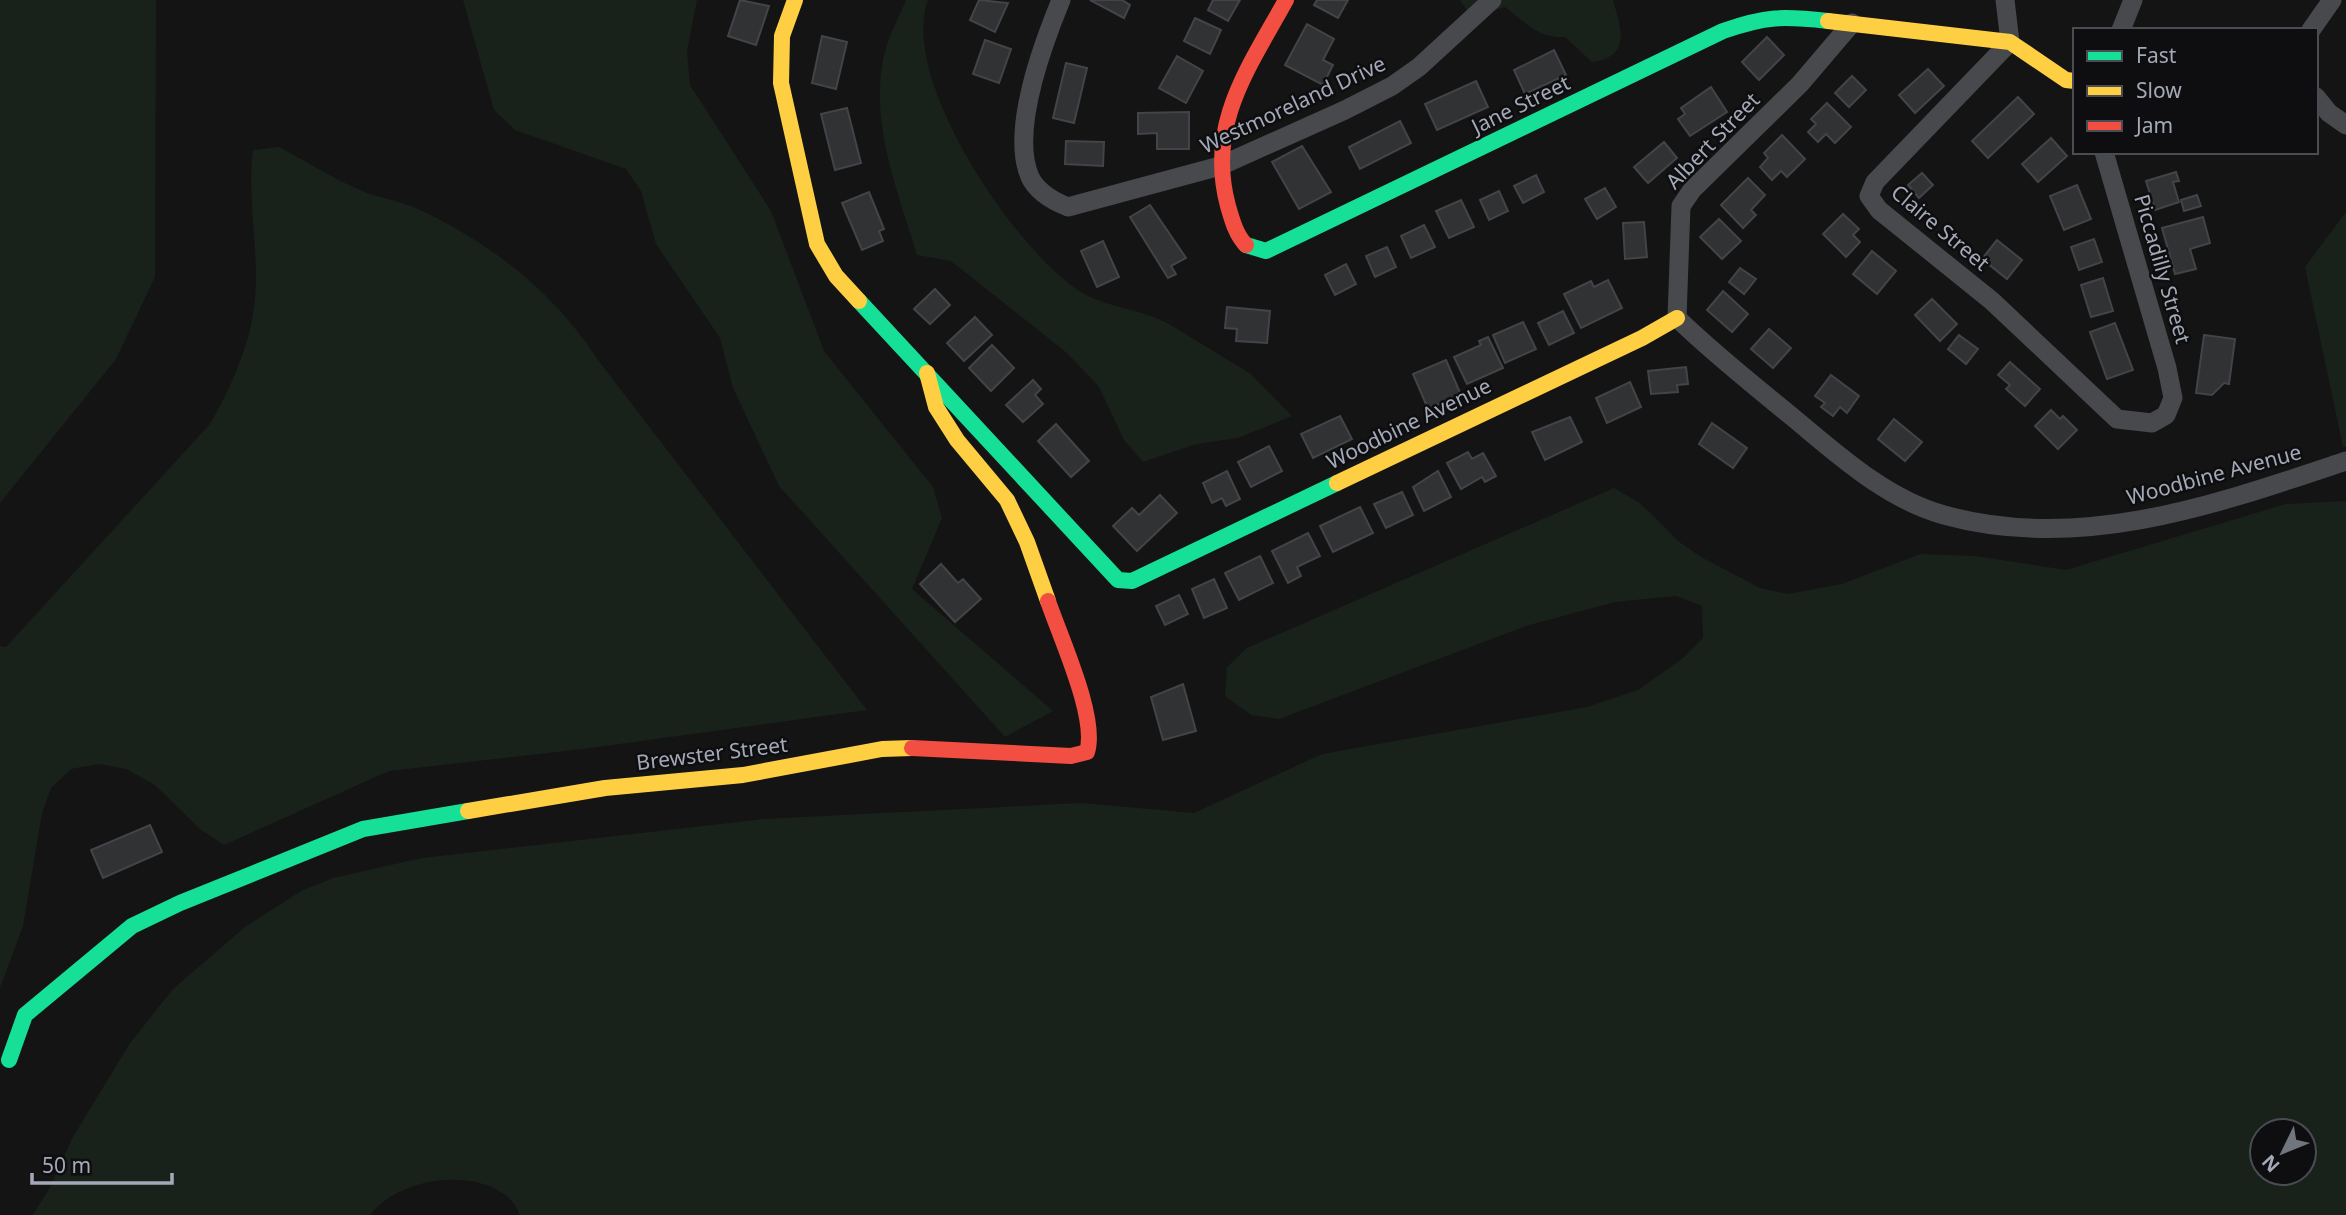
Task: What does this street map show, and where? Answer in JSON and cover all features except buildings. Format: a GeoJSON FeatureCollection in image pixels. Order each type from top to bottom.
{"type":"FeatureCollection","features":[{"type":"Feature","properties":{"kind":"street","name":"Woodbine Avenue"},"geometry":{"type":"LineString","coordinates":[[795,0],[782,36],[782,83],[817,244],[836,276],[1118,580],[1132,581],[1642,338],[1677,318],[1847,462],[1893,492],[1943,515],[2061,531],[2136,522],[2253,492],[2346,461]]}},
{"type":"Feature","properties":{"kind":"street","name":"Westmoreland Drive"},"geometry":{"type":"LineString","coordinates":[[1061,0],[1042,47],[1028,102],[1025,148],[1030,177],[1046,196],[1068,207],[1220,166],[1392,86],[1419,67],[1492,0]]}},
{"type":"Feature","properties":{"kind":"street","name":"Jane Street"},"geometry":{"type":"LineString","coordinates":[[1286,0],[1227,110],[1221,137],[1220,166],[1229,210],[1241,243],[1251,251],[1266,251],[1723,31],[1759,18],[1787,16],[2010,42],[2066,80],[2073,81]]}},
{"type":"Feature","properties":{"kind":"street"},"geometry":{"type":"LineString","coordinates":[[2004,0],[2010,42]]}},
{"type":"Feature","properties":{"kind":"street"},"geometry":{"type":"LineString","coordinates":[[2121,28],[2133,0]]}},
{"type":"Feature","properties":{"kind":"street"},"geometry":{"type":"LineString","coordinates":[[2312,28],[2332,0]]}},
{"type":"Feature","properties":{"kind":"street","name":"Albert Street"},"geometry":{"type":"LineString","coordinates":[[1677,318],[1681,206],[1692,190],[1808,77],[1852,23]]}},
{"type":"Feature","properties":{"kind":"street","name":"Claire Street"},"geometry":{"type":"LineString","coordinates":[[2010,42],[1875,182],[1869,196],[1879,210],[1992,301],[2117,419],[2152,423],[2166,415],[2173,398]]}},
{"type":"Feature","properties":{"kind":"street"},"geometry":{"type":"LineString","coordinates":[[2318,99],[2329,113],[2346,125]]}},
{"type":"Feature","properties":{"kind":"street","name":"Piccadilly Street"},"geometry":{"type":"LineString","coordinates":[[2105,154],[2167,368],[2173,398]]}},
{"type":"Feature","properties":{"kind":"street","name":"Brewster Street"},"geometry":{"type":"LineString","coordinates":[[9,1060],[25,1015],[132,926],[180,903],[363,829],[605,788],[743,775],[882,749],[938,748],[1071,756],[1087,752],[1091,739],[1087,714],[1027,541],[1007,500],[957,440],[936,407],[927,373]]}},
{"type":"Feature","properties":{"kind":"shaded area"},"geometry":{"type":"Polygon","coordinates":[[[0,0],[156,0],[155,277],[116,359],[0,503],[0,0]]]}},
{"type":"Feature","properties":{"kind":"shaded area"},"geometry":{"type":"Polygon","coordinates":[[[463,0],[697,0],[687,51],[690,85],[771,211],[824,351],[933,487],[942,518],[912,589],[1053,711],[1005,737],[779,486],[733,388],[720,338],[656,244],[641,191],[626,169],[515,130],[494,110],[463,0]]]}},
{"type":"Feature","properties":{"kind":"shaded area"},"geometry":{"type":"Polygon","coordinates":[[[906,0],[928,0],[923,33],[930,72],[945,114],[967,157],[993,198],[1049,266],[1086,295],[1169,324],[1251,374],[1292,416],[1238,438],[1197,444],[1143,462],[1124,440],[1099,387],[1067,353],[951,261],[917,255],[895,186],[881,114],[882,66],[892,32],[906,0]]]}},
{"type":"Feature","properties":{"kind":"shaded area"},"geometry":{"type":"Polygon","coordinates":[[[1460,0],[1613,0],[1619,21],[1618,48],[1605,59],[1592,62],[1565,37],[1540,32],[1505,7],[1486,13],[1468,12],[1460,0]]]}},
{"type":"Feature","properties":{"kind":"shaded area"},"geometry":{"type":"Polygon","coordinates":[[[279,147],[367,193],[409,205],[443,222],[495,253],[541,291],[581,335],[867,710],[583,749],[389,771],[224,845],[200,829],[155,785],[126,769],[99,764],[71,769],[51,788],[42,813],[23,926],[0,988],[0,646],[6,647],[210,424],[238,368],[254,307],[256,268],[251,189],[253,150],[279,147]]]}},
{"type":"Feature","properties":{"kind":"shaded area"},"geometry":{"type":"Polygon","coordinates":[[[2346,212],[2346,447],[2343,447],[2305,267],[2346,212]]]}},
{"type":"Feature","properties":{"kind":"shaded area"},"geometry":{"type":"Polygon","coordinates":[[[1614,488],[1640,503],[1678,541],[1701,557],[1760,588],[1788,594],[1842,584],[1920,554],[1976,556],[2066,570],[2286,504],[2346,501],[2346,1215],[520,1215],[510,1199],[493,1188],[456,1180],[417,1185],[399,1192],[383,1202],[370,1215],[33,1215],[49,1189],[73,1137],[130,1043],[173,989],[245,927],[301,891],[333,878],[422,858],[764,819],[1082,803],[1194,813],[1322,754],[1587,707],[1638,690],[1683,658],[1703,638],[1702,606],[1676,596],[1615,602],[1526,626],[1279,719],[1251,715],[1225,696],[1227,667],[1247,648],[1614,488]]]}},
{"type":"Feature","properties":{"kind":"traffic: fast"},"geometry":{"type":"LineString","coordinates":[[1246,245],[1266,251],[1723,31],[1775,18],[1828,21]]}},
{"type":"Feature","properties":{"kind":"traffic: fast"},"geometry":{"type":"LineString","coordinates":[[859,301],[1118,580],[1132,581],[1337,483]]}},
{"type":"Feature","properties":{"kind":"traffic: fast"},"geometry":{"type":"LineString","coordinates":[[9,1060],[25,1015],[132,926],[180,903],[363,829],[468,811]]}},
{"type":"Feature","properties":{"kind":"traffic: slow"},"geometry":{"type":"LineString","coordinates":[[795,0],[782,36],[781,83],[817,244],[836,276],[859,301]]}},
{"type":"Feature","properties":{"kind":"traffic: slow"},"geometry":{"type":"LineString","coordinates":[[1828,21],[2010,42],[2066,80],[2073,81]]}},
{"type":"Feature","properties":{"kind":"traffic: slow"},"geometry":{"type":"LineString","coordinates":[[1337,483],[1642,338],[1677,318]]}},
{"type":"Feature","properties":{"kind":"traffic: slow"},"geometry":{"type":"LineString","coordinates":[[927,373],[936,407],[957,440],[1007,500],[1027,542],[1048,601]]}},
{"type":"Feature","properties":{"kind":"traffic: slow"},"geometry":{"type":"LineString","coordinates":[[468,811],[605,788],[743,775],[882,749],[912,748]]}},
{"type":"Feature","properties":{"kind":"traffic: jam"},"geometry":{"type":"LineString","coordinates":[[1246,245],[1233,222],[1228,206],[1222,149],[1227,123],[1245,74],[1286,0]]}},
{"type":"Feature","properties":{"kind":"traffic: jam"},"geometry":{"type":"LineString","coordinates":[[912,748],[1071,756],[1087,752],[1089,737],[1083,699],[1048,601]]}}]}
